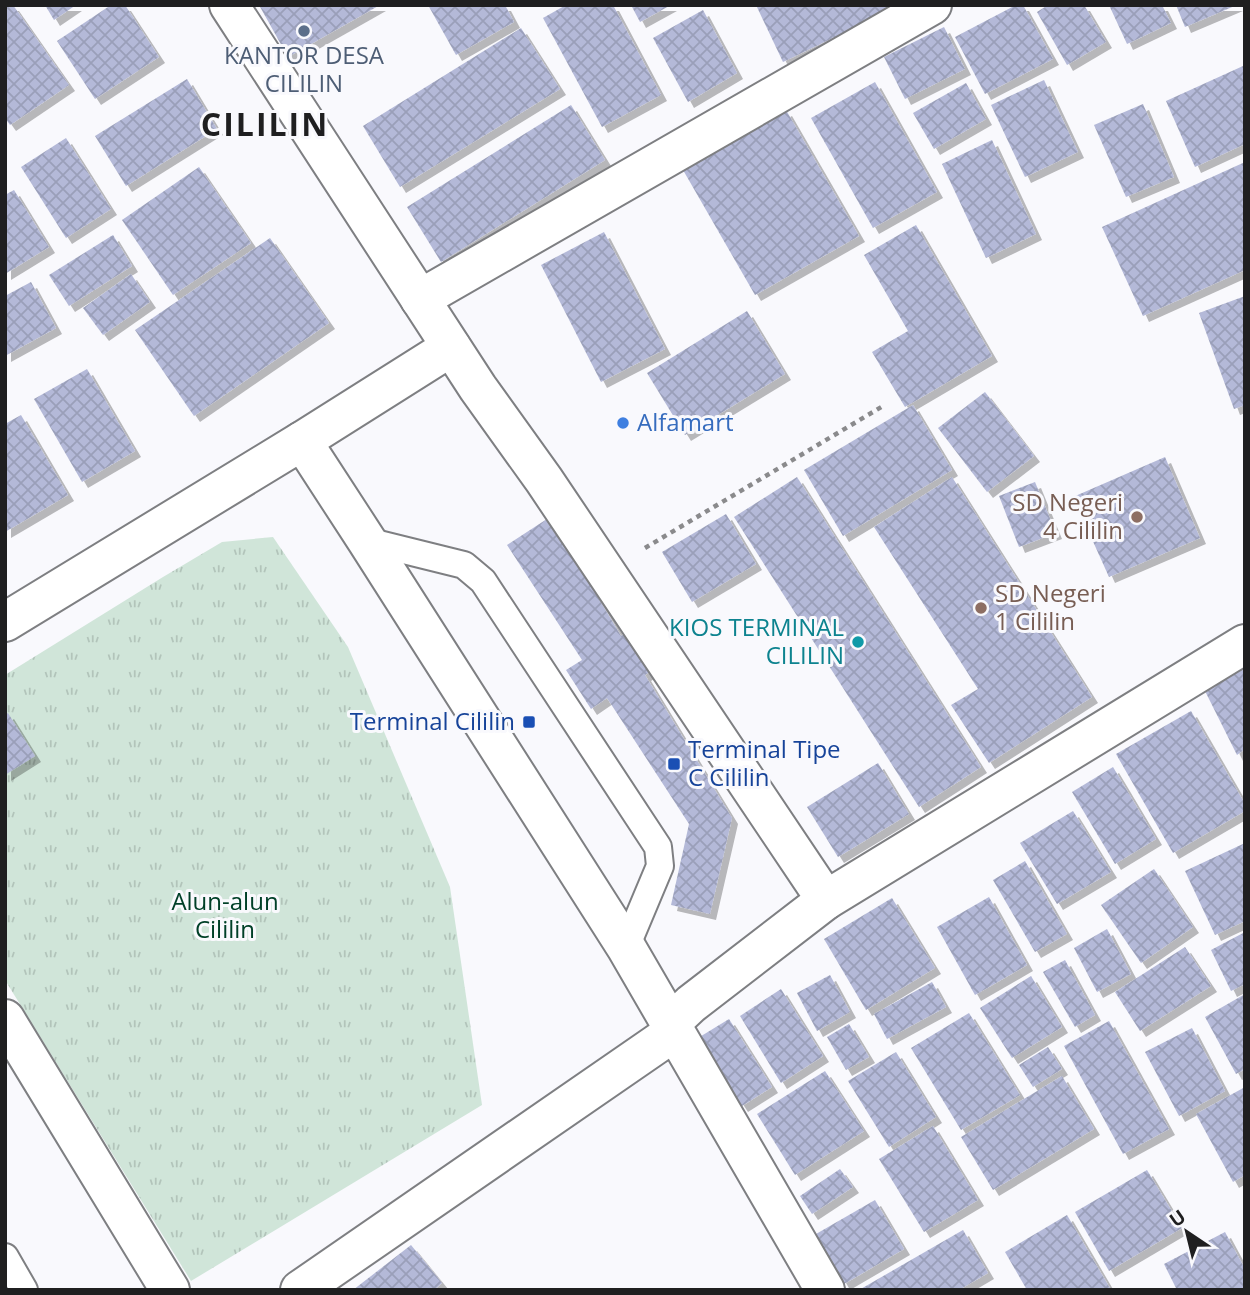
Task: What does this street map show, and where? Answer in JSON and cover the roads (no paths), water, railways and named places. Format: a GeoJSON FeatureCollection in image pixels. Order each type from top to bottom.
{"type":"FeatureCollection","features":[{"type":"Feature","properties":{"kind":"street"},"geometry":{"type":"LineString","coordinates":[[229,5],[478,388],[544,480],[827,900]]}},
{"type":"Feature","properties":{"kind":"street"},"geometry":{"type":"LineString","coordinates":[[420,299],[932,5]]}},
{"type":"Feature","properties":{"kind":"street"},"geometry":{"type":"LineString","coordinates":[[5,622],[302,442],[452,347]]}},
{"type":"Feature","properties":{"kind":"street"},"geometry":{"type":"LineString","coordinates":[[302,442],[626,947],[825,1290]]}},
{"type":"Feature","properties":{"kind":"street"},"geometry":{"type":"LineString","coordinates":[[674,1032],[674,1020],[691,1004],[827,900],[1245,644]]}},
{"type":"Feature","properties":{"kind":"street"},"geometry":{"type":"LineString","coordinates":[[5,1019],[170,1290]]}},
{"type":"Feature","properties":{"kind":"street"},"geometry":{"type":"LineString","coordinates":[[323,1283],[674,1032]]}},
{"type":"Feature","properties":{"kind":"lane"},"geometry":{"type":"LineString","coordinates":[[367,541],[464,565],[483,581],[659,847],[660,866],[626,947]]}},
{"type":"Feature","properties":{"kind":"lane"},"geometry":{"type":"LineString","coordinates":[[5,1257],[24,1290]]}},
{"type":"Feature","properties":{"kind":"place","name":"KANTOR DESA CILILIN"},"geometry":{"type":"Point","coordinates":[304,31]}},
{"type":"Feature","properties":{"kind":"place","name":"Alfamart"},"geometry":{"type":"Point","coordinates":[623,423]}},
{"type":"Feature","properties":{"kind":"place","name":"SD Negeri 4 Cililin"},"geometry":{"type":"Point","coordinates":[1137,517]}},
{"type":"Feature","properties":{"kind":"place","name":"SD Negeri 1 Cililin"},"geometry":{"type":"Point","coordinates":[981,608]}},
{"type":"Feature","properties":{"kind":"place","name":"KIOS TERMINAL CILILIN"},"geometry":{"type":"Point","coordinates":[858,642]}},
{"type":"Feature","properties":{"kind":"place","name":"Terminal Cililin"},"geometry":{"type":"Point","coordinates":[529,722]}},
{"type":"Feature","properties":{"kind":"place","name":"Terminal Tipe C Cililin"},"geometry":{"type":"Point","coordinates":[674,764]}},
{"type":"Feature","properties":{"kind":"district","name":"CILILIN"},"geometry":{"type":"Point","coordinates":[265,125]}},
{"type":"Feature","properties":{"kind":"park label","name":"Alun-alun Cililin"},"geometry":{"type":"Point","coordinates":[225,916]}}]}
